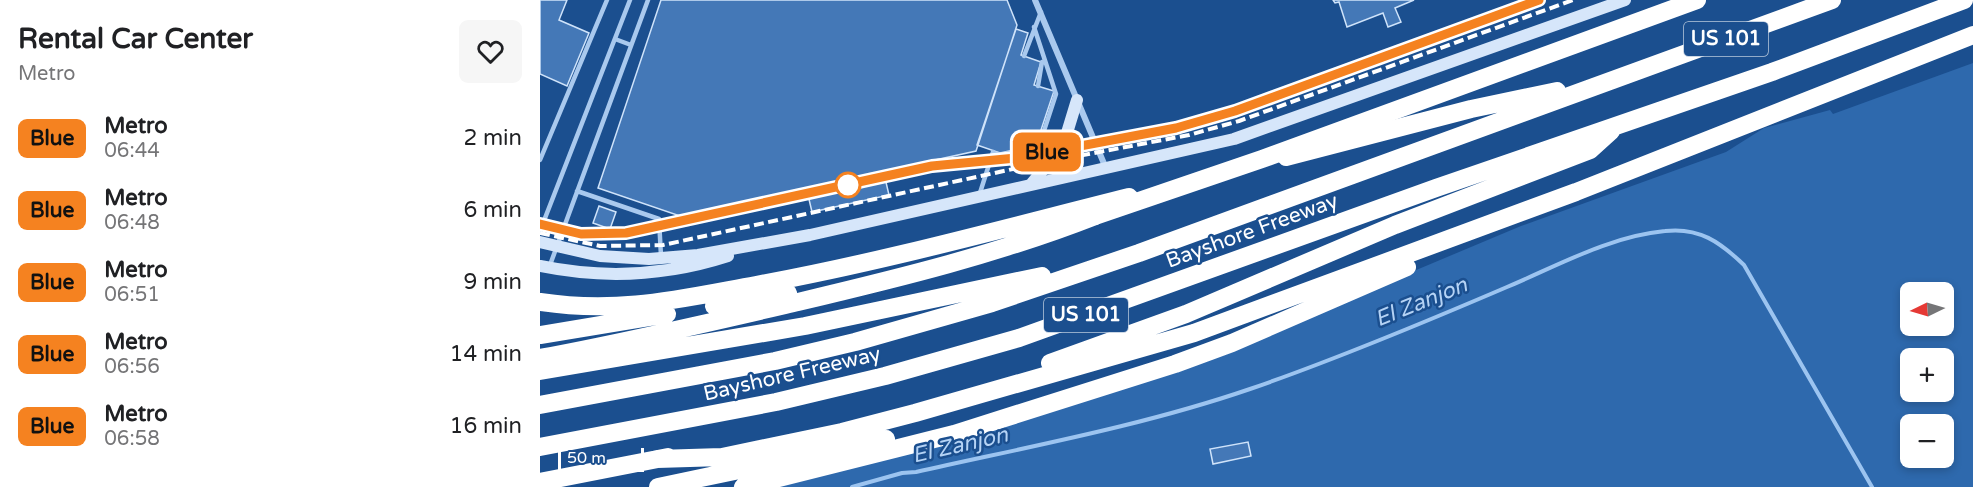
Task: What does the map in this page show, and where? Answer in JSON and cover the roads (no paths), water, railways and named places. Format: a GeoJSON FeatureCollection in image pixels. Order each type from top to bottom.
{"type":"FeatureCollection","features":[{"type":"Feature","properties":{"kind":"highway"},"geometry":{"type":"LineString","coordinates":[[540,358],[618,344],[863,283],[1095,216],[1262,159],[1697,0]]}},
{"type":"Feature","properties":{"kind":"highway","name":"Bayshore Freeway"},"geometry":{"type":"LineString","coordinates":[[540,405],[740,368],[855,342],[992,303],[1117,261],[1832,0]]}},
{"type":"Feature","properties":{"kind":"highway","name":"Bayshore Freeway"},"geometry":{"type":"LineString","coordinates":[[540,447],[776,402],[977,351],[1100,310],[1436,188],[1772,72],[1964,0]]}},
{"type":"Feature","properties":{"kind":"highway"},"geometry":{"type":"LineString","coordinates":[[657,459],[722,457],[842,432],[1111,358],[1291,299],[1576,192],[1973,35]]}},
{"type":"Feature","properties":{"kind":"highway"},"geometry":{"type":"LineString","coordinates":[[540,302],[583,308],[646,306],[816,274],[1471,109],[1620,77]]}},
{"type":"Feature","properties":{"kind":"highway"},"geometry":{"type":"LineString","coordinates":[[540,482],[853,417],[1059,360],[1186,314],[1373,234],[1590,150],[1617,126]]}},
{"type":"Feature","properties":{"kind":"highway"},"geometry":{"type":"LineString","coordinates":[[743,487],[976,428],[1175,363],[1290,318],[1576,192]]}},
{"type":"Feature","properties":{"kind":"highway"},"geometry":{"type":"LineString","coordinates":[[540,371],[805,326],[1117,261]]}},
{"type":"Feature","properties":{"kind":"highway"},"geometry":{"type":"LineString","coordinates":[[540,335],[863,283]]}},
{"type":"Feature","properties":{"kind":"highway"},"geometry":{"type":"LineString","coordinates":[[658,487],[880,440],[1175,363]]}},
{"type":"Feature","properties":{"kind":"street"},"geometry":{"type":"LineString","coordinates":[[1035,0],[1105,166]]}},
{"type":"Feature","properties":{"kind":"street"},"geometry":{"type":"LineString","coordinates":[[544,267],[599,274],[662,272],[700,265],[766,244],[1105,166],[1234,139],[1626,0]]}},
{"type":"Feature","properties":{"kind":"street"},"geometry":{"type":"LineString","coordinates":[[1032,183],[1063,146],[1077,100]]}},
{"type":"Feature","properties":{"kind":"street"},"geometry":{"type":"LineString","coordinates":[[540,242],[612,257],[661,258],[766,244]]}},
{"type":"Feature","properties":{"kind":"lane"},"geometry":{"type":"LineString","coordinates":[[540,160],[607,0]]}},
{"type":"Feature","properties":{"kind":"lane"},"geometry":{"type":"LineString","coordinates":[[540,231],[630,0]]}},
{"type":"Feature","properties":{"kind":"lane"},"geometry":{"type":"LineString","coordinates":[[544,267],[557,247],[648,0]]}},
{"type":"Feature","properties":{"kind":"lane"},"geometry":{"type":"LineString","coordinates":[[1024,56],[1041,12]]}},
{"type":"Feature","properties":{"kind":"lane"},"geometry":{"type":"LineString","coordinates":[[979,195],[993,152],[1001,155],[1039,146],[1056,94],[1034,27]]}},
{"type":"Feature","properties":{"kind":"lane"},"geometry":{"type":"LineString","coordinates":[[615,39],[631,45]]}},
{"type":"Feature","properties":{"kind":"lane"},"geometry":{"type":"LineString","coordinates":[[1038,86],[1042,72],[1042,56]]}},
{"type":"Feature","properties":{"kind":"lane"},"geometry":{"type":"LineString","coordinates":[[577,191],[659,219],[661,258]]}},
{"type":"Feature","properties":{"kind":"waterway","name":"El Zanjon"},"geometry":{"type":"LineString","coordinates":[[852,487],[902,473],[916,472],[1084,435],[1209,402],[1380,340],[1604,245],[1644,234],[1677,230],[1708,238],[1726,249],[1744,265],[1872,487]]}},
{"type":"Feature","properties":{"kind":"railway"},"geometry":{"type":"LineString","coordinates":[[1163,131],[1235,111],[1539,0]]}},
{"type":"Feature","properties":{"kind":"railway"},"geometry":{"type":"LineString","coordinates":[[540,233],[600,246],[663,245],[1036,164],[1189,135],[1239,121],[1573,0]]}},
{"type":"Feature","properties":{"kind":"railway"},"geometry":{"type":"LineString","coordinates":[[558,230],[588,235],[626,233],[932,166],[1009,159],[1065,149]]}},
{"type":"Feature","properties":{"kind":"metro line","name":"Blue"},"geometry":{"type":"LineString","coordinates":[[540,224],[581,234],[626,233],[932,166],[1016,158],[1176,128],[1235,111],[1539,0]]}}]}
